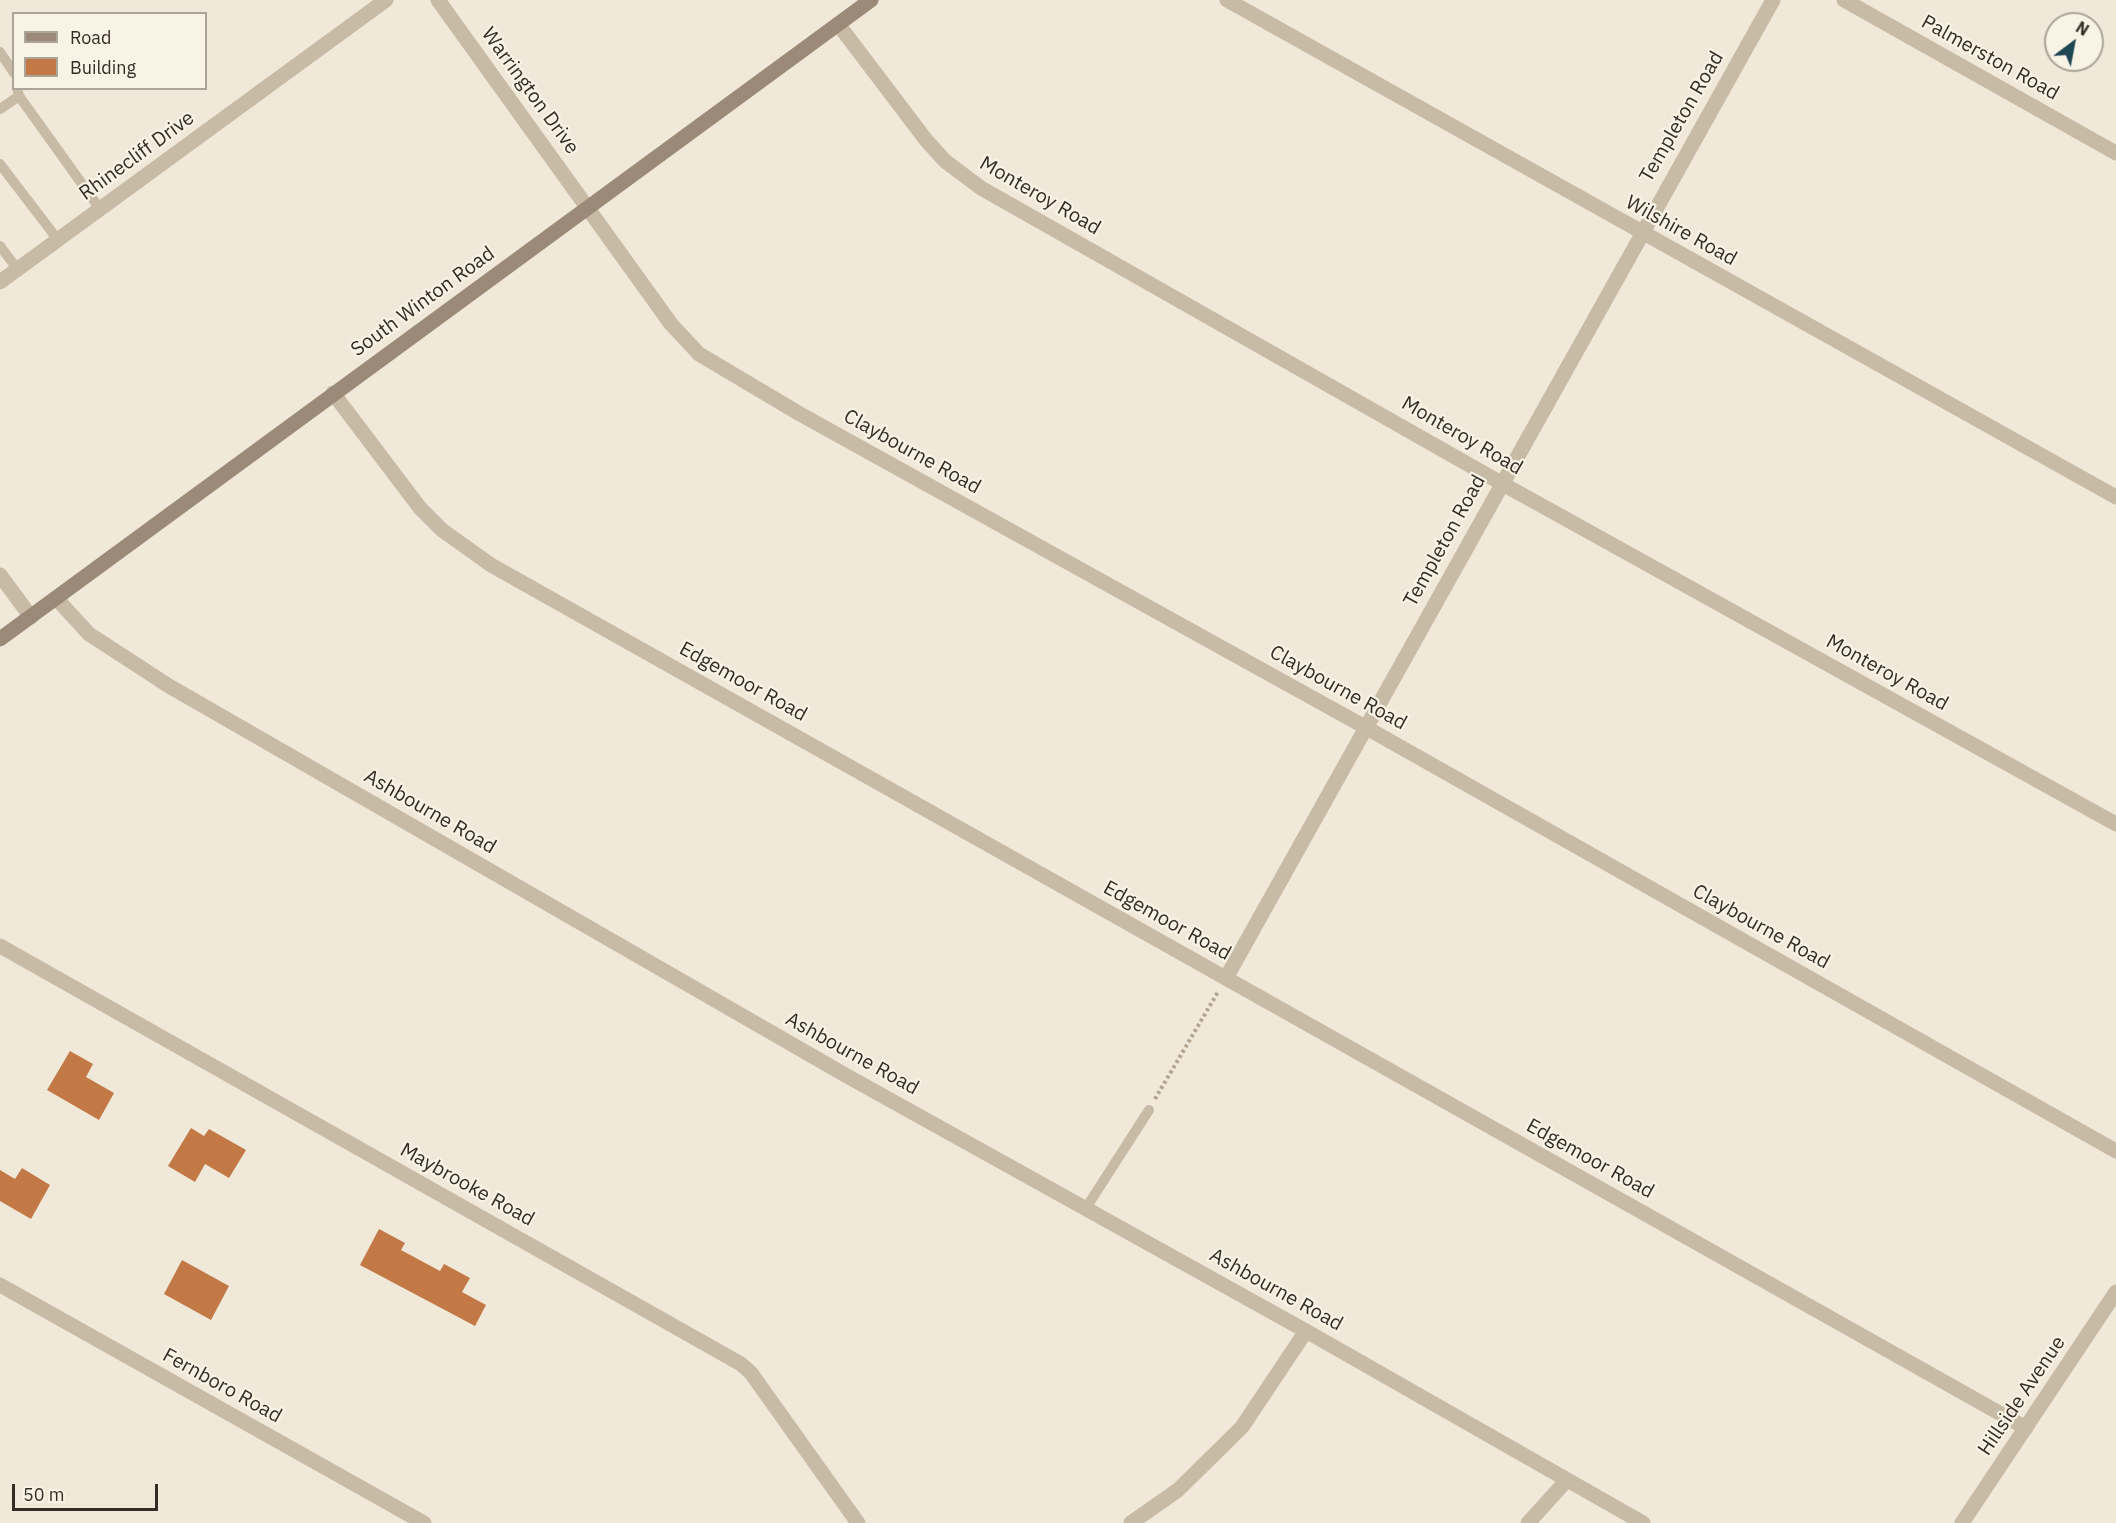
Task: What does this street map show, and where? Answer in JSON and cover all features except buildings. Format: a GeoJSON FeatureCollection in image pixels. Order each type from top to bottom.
{"type":"FeatureCollection","features":[{"type":"Feature","properties":{"kind":"main road","name":"South Winton Road"},"geometry":{"type":"LineString","coordinates":[[0,639],[871,0]]}},
{"type":"Feature","properties":{"kind":"street","name":"Rhinecliff Drive"},"geometry":{"type":"LineString","coordinates":[[0,282],[386,0]]}},
{"type":"Feature","properties":{"kind":"street","name":"Warrington Drive"},"geometry":{"type":"LineString","coordinates":[[438,0],[588,207]]}},
{"type":"Feature","properties":{"kind":"street","name":"Wilshire Road"},"geometry":{"type":"LineString","coordinates":[[1227,0],[2116,497]]}},
{"type":"Feature","properties":{"kind":"street","name":"Templeton Road"},"geometry":{"type":"LineString","coordinates":[[1226,978],[1641,232],[1773,0]]}},
{"type":"Feature","properties":{"kind":"street","name":"Palmerston Road"},"geometry":{"type":"LineString","coordinates":[[1844,0],[2116,153]]}},
{"type":"Feature","properties":{"kind":"street","name":"Monteroy Road"},"geometry":{"type":"LineString","coordinates":[[838,24],[926,140],[959,173],[1501,483],[2116,824]]}},
{"type":"Feature","properties":{"kind":"street","name":"Claybourne Road"},"geometry":{"type":"LineString","coordinates":[[588,207],[671,324],[699,354],[810,420],[1365,727],[2116,1151]]}},
{"type":"Feature","properties":{"kind":"street","name":"Edgemoor Road"},"geometry":{"type":"LineString","coordinates":[[333,393],[420,508],[442,530],[473,553],[2026,1428]]}},
{"type":"Feature","properties":{"kind":"street"},"geometry":{"type":"LineString","coordinates":[[0,575],[30,617]]}},
{"type":"Feature","properties":{"kind":"street","name":"Ashbourne Road"},"geometry":{"type":"LineString","coordinates":[[56,598],[89,634],[169,686],[837,1070],[1306,1331],[1642,1523]]}},
{"type":"Feature","properties":{"kind":"street","name":"Maybrooke Road"},"geometry":{"type":"LineString","coordinates":[[0,945],[741,1364],[751,1373],[858,1523]]}},
{"type":"Feature","properties":{"kind":"street","name":"Fernboro Road"},"geometry":{"type":"LineString","coordinates":[[0,1285],[424,1523]]}},
{"type":"Feature","properties":{"kind":"street","name":"Hillside Avenue"},"geometry":{"type":"LineString","coordinates":[[1962,1523],[2116,1292]]}},
{"type":"Feature","properties":{"kind":"street"},"geometry":{"type":"LineString","coordinates":[[1131,1523],[1178,1490],[1242,1428],[1306,1331]]}},
{"type":"Feature","properties":{"kind":"street"},"geometry":{"type":"LineString","coordinates":[[1528,1523],[1567,1480]]}},
{"type":"Feature","properties":{"kind":"lane"},"geometry":{"type":"LineString","coordinates":[[0,52],[12,70]]}},
{"type":"Feature","properties":{"kind":"lane"},"geometry":{"type":"LineString","coordinates":[[0,109],[18,92],[100,209]]}},
{"type":"Feature","properties":{"kind":"lane"},"geometry":{"type":"LineString","coordinates":[[0,164],[58,240]]}},
{"type":"Feature","properties":{"kind":"lane"},"geometry":{"type":"LineString","coordinates":[[0,246],[18,270]]}},
{"type":"Feature","properties":{"kind":"lane"},"geometry":{"type":"LineString","coordinates":[[1086,1208],[1149,1110]]}},
{"type":"Feature","properties":{"kind":"path"},"geometry":{"type":"LineString","coordinates":[[1149,1110],[1226,978]]}}]}
